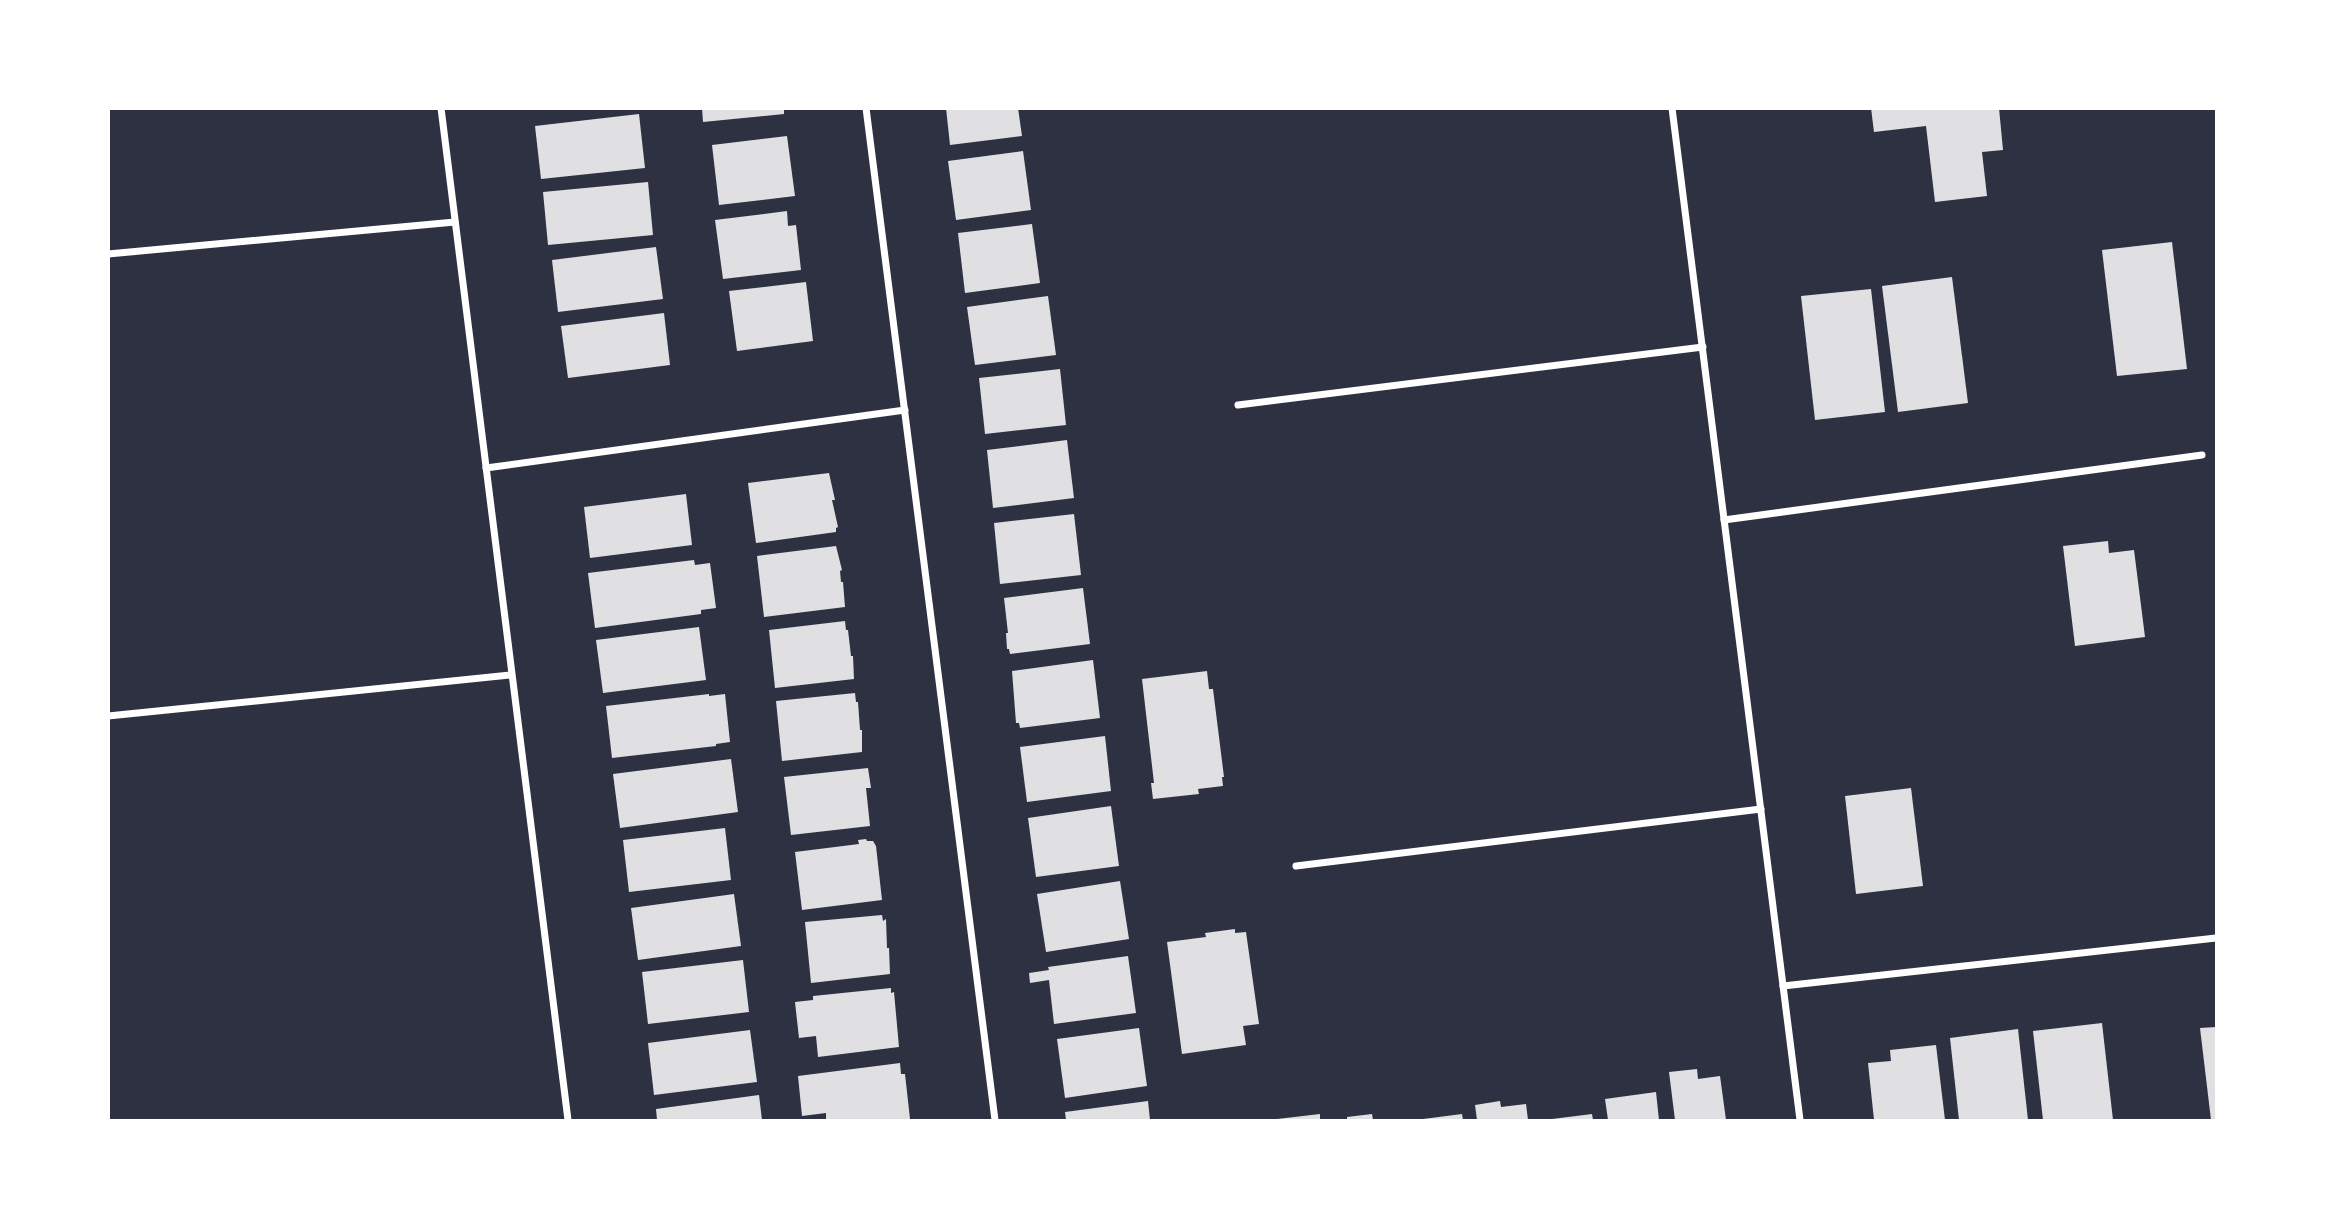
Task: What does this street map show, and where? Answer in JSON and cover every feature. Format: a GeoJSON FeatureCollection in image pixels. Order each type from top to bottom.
{"type":"FeatureCollection","features":[{"type":"Feature","properties":{"kind":"street"},"geometry":{"type":"LineString","coordinates":[[441,108],[568,1121]]}},
{"type":"Feature","properties":{"kind":"street"},"geometry":{"type":"LineString","coordinates":[[866,108],[995,1121]]}},
{"type":"Feature","properties":{"kind":"street"},"geometry":{"type":"LineString","coordinates":[[1672,108],[1800,1121]]}},
{"type":"Feature","properties":{"kind":"street"},"geometry":{"type":"LineString","coordinates":[[108,254],[455,222]]}},
{"type":"Feature","properties":{"kind":"street"},"geometry":{"type":"LineString","coordinates":[[1238,405],[1703,347]]}},
{"type":"Feature","properties":{"kind":"street"},"geometry":{"type":"LineString","coordinates":[[486,468],[905,410]]}},
{"type":"Feature","properties":{"kind":"street"},"geometry":{"type":"LineString","coordinates":[[1724,520],[2202,455]]}},
{"type":"Feature","properties":{"kind":"street"},"geometry":{"type":"LineString","coordinates":[[108,716],[512,675]]}},
{"type":"Feature","properties":{"kind":"street"},"geometry":{"type":"LineString","coordinates":[[1296,866],[1760,809]]}},
{"type":"Feature","properties":{"kind":"street"},"geometry":{"type":"LineString","coordinates":[[1783,986],[2217,938]]}},
{"type":"Feature","properties":{"kind":"building"},"geometry":{"type":"Polygon","coordinates":[[[702,108],[784,108],[784,114],[703,122],[702,108]]]}},
{"type":"Feature","properties":{"kind":"building"},"geometry":{"type":"Polygon","coordinates":[[[946,108],[1018,108],[1022,136],[950,145],[946,108]]]}},
{"type":"Feature","properties":{"kind":"building"},"geometry":{"type":"Polygon","coordinates":[[[1871,108],[1999,108],[2003,150],[1982,152],[1987,196],[1935,202],[1926,126],[1874,132],[1871,108]]]}},
{"type":"Feature","properties":{"kind":"building"},"geometry":{"type":"Polygon","coordinates":[[[639,114],[645,168],[541,179],[535,126],[639,114]]]}},
{"type":"Feature","properties":{"kind":"building"},"geometry":{"type":"Polygon","coordinates":[[[787,136],[795,196],[719,205],[712,145],[787,136]]]}},
{"type":"Feature","properties":{"kind":"building"},"geometry":{"type":"Polygon","coordinates":[[[1023,151],[1031,210],[956,220],[948,161],[1023,151]]]}},
{"type":"Feature","properties":{"kind":"building"},"geometry":{"type":"Polygon","coordinates":[[[648,182],[653,235],[548,245],[543,192],[648,182]]]}},
{"type":"Feature","properties":{"kind":"building"},"geometry":{"type":"Polygon","coordinates":[[[787,211],[788,226],[796,225],[801,270],[723,279],[715,220],[787,211]]]}},
{"type":"Feature","properties":{"kind":"building"},"geometry":{"type":"Polygon","coordinates":[[[1032,224],[1040,283],[965,293],[958,233],[1032,224]]]}},
{"type":"Feature","properties":{"kind":"building"},"geometry":{"type":"Polygon","coordinates":[[[2172,242],[2187,369],[2117,376],[2102,250],[2172,242]]]}},
{"type":"Feature","properties":{"kind":"building"},"geometry":{"type":"Polygon","coordinates":[[[656,247],[663,299],[558,312],[552,260],[656,247]]]}},
{"type":"Feature","properties":{"kind":"building"},"geometry":{"type":"Polygon","coordinates":[[[1952,277],[1968,403],[1898,412],[1882,286],[1952,277]]]}},
{"type":"Feature","properties":{"kind":"building"},"geometry":{"type":"Polygon","coordinates":[[[806,282],[813,341],[737,351],[729,291],[806,282]]]}},
{"type":"Feature","properties":{"kind":"building"},"geometry":{"type":"Polygon","coordinates":[[[1871,289],[1885,412],[1815,420],[1801,296],[1871,289]]]}},
{"type":"Feature","properties":{"kind":"building"},"geometry":{"type":"Polygon","coordinates":[[[1048,296],[1056,355],[975,365],[967,307],[1048,296]]]}},
{"type":"Feature","properties":{"kind":"building"},"geometry":{"type":"Polygon","coordinates":[[[664,313],[670,365],[568,378],[561,326],[664,313]]]}},
{"type":"Feature","properties":{"kind":"building"},"geometry":{"type":"Polygon","coordinates":[[[1060,369],[1066,425],[985,434],[979,378],[1060,369]]]}},
{"type":"Feature","properties":{"kind":"building"},"geometry":{"type":"Polygon","coordinates":[[[1067,440],[1074,498],[993,508],[987,450],[1067,440]]]}},
{"type":"Feature","properties":{"kind":"building"},"geometry":{"type":"Polygon","coordinates":[[[829,473],[835,500],[832,500],[838,527],[836,532],[756,543],[748,483],[829,473]]]}},
{"type":"Feature","properties":{"kind":"building"},"geometry":{"type":"Polygon","coordinates":[[[686,494],[692,545],[590,558],[584,507],[686,494]]]}},
{"type":"Feature","properties":{"kind":"building"},"geometry":{"type":"Polygon","coordinates":[[[1074,514],[1081,575],[1000,584],[994,523],[1074,514]]]}},
{"type":"Feature","properties":{"kind":"building"},"geometry":{"type":"Polygon","coordinates":[[[2108,541],[2109,553],[2134,550],[2145,637],[2075,646],[2063,546],[2108,541]]]}},
{"type":"Feature","properties":{"kind":"building"},"geometry":{"type":"Polygon","coordinates":[[[836,546],[842,570],[845,607],[764,617],[757,556],[836,546]]]}},
{"type":"Feature","properties":{"kind":"building"},"geometry":{"type":"Polygon","coordinates":[[[694,560],[695,565],[710,563],[716,608],[701,610],[701,614],[595,628],[588,573],[694,560]]]}},
{"type":"Feature","properties":{"kind":"building"},"geometry":{"type":"Polygon","coordinates":[[[1083,588],[1090,644],[1010,654],[1007,649],[1004,598],[1083,588]]]}},
{"type":"Feature","properties":{"kind":"building"},"geometry":{"type":"Polygon","coordinates":[[[845,621],[853,656],[854,679],[775,688],[769,630],[845,621]]]}},
{"type":"Feature","properties":{"kind":"building"},"geometry":{"type":"Polygon","coordinates":[[[699,627],[706,680],[603,693],[596,640],[699,627]]]}},
{"type":"Feature","properties":{"kind":"building"},"geometry":{"type":"Polygon","coordinates":[[[1093,660],[1100,718],[1020,728],[1019,723],[1016,723],[1012,671],[1093,660]]]}},
{"type":"Feature","properties":{"kind":"building"},"geometry":{"type":"Polygon","coordinates":[[[1207,671],[1209,689],[1213,689],[1223,786],[1198,789],[1199,794],[1153,799],[1151,783],[1154,783],[1142,679],[1207,671]]]}},
{"type":"Feature","properties":{"kind":"building"},"geometry":{"type":"Polygon","coordinates":[[[855,693],[862,730],[862,752],[782,761],[776,701],[855,693]]]}},
{"type":"Feature","properties":{"kind":"building"},"geometry":{"type":"Polygon","coordinates":[[[725,694],[730,742],[612,758],[606,706],[725,694]]]}},
{"type":"Feature","properties":{"kind":"building"},"geometry":{"type":"Polygon","coordinates":[[[1105,736],[1111,791],[1027,802],[1020,747],[1105,736]]]}},
{"type":"Feature","properties":{"kind":"building"},"geometry":{"type":"Polygon","coordinates":[[[731,759],[738,812],[620,828],[613,774],[731,759]]]}},
{"type":"Feature","properties":{"kind":"building"},"geometry":{"type":"Polygon","coordinates":[[[868,768],[871,788],[866,788],[870,826],[791,835],[784,777],[868,768]]]}},
{"type":"Feature","properties":{"kind":"building"},"geometry":{"type":"Polygon","coordinates":[[[1911,788],[1923,886],[1856,894],[1845,796],[1911,788]]]}},
{"type":"Feature","properties":{"kind":"building"},"geometry":{"type":"Polygon","coordinates":[[[1111,806],[1119,866],[1036,877],[1028,818],[1111,806]]]}},
{"type":"Feature","properties":{"kind":"building"},"geometry":{"type":"Polygon","coordinates":[[[725,828],[731,880],[629,892],[623,840],[725,828]]]}},
{"type":"Feature","properties":{"kind":"building"},"geometry":{"type":"Polygon","coordinates":[[[858,840],[873,841],[876,846],[882,900],[802,910],[795,852],[859,844],[858,840]]]}},
{"type":"Feature","properties":{"kind":"building"},"geometry":{"type":"Polygon","coordinates":[[[1120,881],[1129,939],[1046,952],[1037,894],[1120,881]]]}},
{"type":"Feature","properties":{"kind":"building"},"geometry":{"type":"Polygon","coordinates":[[[734,894],[741,946],[638,960],[631,908],[734,894]]]}},
{"type":"Feature","properties":{"kind":"building"},"geometry":{"type":"Polygon","coordinates":[[[882,915],[883,921],[886,919],[890,974],[811,983],[805,922],[882,915]]]}},
{"type":"Feature","properties":{"kind":"building"},"geometry":{"type":"Polygon","coordinates":[[[1235,929],[1235,933],[1246,932],[1259,1024],[1243,1026],[1246,1045],[1182,1054],[1167,942],[1206,937],[1205,933],[1235,929]]]}},
{"type":"Feature","properties":{"kind":"building"},"geometry":{"type":"Polygon","coordinates":[[[1128,956],[1136,1013],[1054,1024],[1049,980],[1030,983],[1029,973],[1049,970],[1048,967],[1128,956]]]}},
{"type":"Feature","properties":{"kind":"building"},"geometry":{"type":"Polygon","coordinates":[[[743,960],[749,1012],[648,1024],[642,972],[743,960]]]}},
{"type":"Feature","properties":{"kind":"building"},"geometry":{"type":"Polygon","coordinates":[[[891,988],[891,993],[894,992],[899,1047],[818,1057],[816,1036],[799,1038],[795,1002],[813,1000],[813,996],[891,988]]]}},
{"type":"Feature","properties":{"kind":"building"},"geometry":{"type":"Polygon","coordinates":[[[2102,1023],[2113,1120],[2043,1120],[2033,1031],[2102,1023]]]}},
{"type":"Feature","properties":{"kind":"building"},"geometry":{"type":"Polygon","coordinates":[[[2216,1027],[2216,1120],[2211,1120],[2200,1028],[2216,1027]]]}},
{"type":"Feature","properties":{"kind":"building"},"geometry":{"type":"Polygon","coordinates":[[[1139,1028],[1147,1086],[1065,1098],[1057,1039],[1139,1028]]]}},
{"type":"Feature","properties":{"kind":"building"},"geometry":{"type":"Polygon","coordinates":[[[2018,1029],[2028,1120],[1959,1120],[1950,1038],[2018,1029]]]}},
{"type":"Feature","properties":{"kind":"building"},"geometry":{"type":"Polygon","coordinates":[[[750,1030],[757,1082],[654,1095],[648,1043],[750,1030]]]}},
{"type":"Feature","properties":{"kind":"building"},"geometry":{"type":"Polygon","coordinates":[[[1936,1045],[1945,1120],[1874,1120],[1868,1063],[1891,1061],[1890,1050],[1936,1045]]]}},
{"type":"Feature","properties":{"kind":"building"},"geometry":{"type":"Polygon","coordinates":[[[900,1063],[901,1074],[905,1074],[910,1119],[826,1120],[826,1113],[802,1116],[798,1076],[900,1063]]]}},
{"type":"Feature","properties":{"kind":"building"},"geometry":{"type":"Polygon","coordinates":[[[1697,1069],[1698,1079],[1720,1076],[1726,1120],[1675,1120],[1669,1072],[1697,1069]]]}},
{"type":"Feature","properties":{"kind":"building"},"geometry":{"type":"Polygon","coordinates":[[[1656,1092],[1659,1120],[1608,1120],[1605,1099],[1656,1092]]]}},
{"type":"Feature","properties":{"kind":"building"},"geometry":{"type":"Polygon","coordinates":[[[759,1095],[762,1120],[657,1120],[656,1109],[759,1095]]]}},
{"type":"Feature","properties":{"kind":"building"},"geometry":{"type":"Polygon","coordinates":[[[1148,1101],[1150,1120],[1066,1120],[1065,1112],[1148,1101]]]}},
{"type":"Feature","properties":{"kind":"building"},"geometry":{"type":"Polygon","coordinates":[[[1500,1101],[1501,1107],[1526,1104],[1528,1120],[1477,1120],[1475,1105],[1500,1101]]]}},
{"type":"Feature","properties":{"kind":"building"},"geometry":{"type":"Polygon","coordinates":[[[1320,1114],[1320,1120],[1277,1120],[1277,1119],[1320,1114]]]}},
{"type":"Feature","properties":{"kind":"building"},"geometry":{"type":"Polygon","coordinates":[[[1372,1114],[1373,1120],[1347,1120],[1347,1117],[1372,1114]]]}},
{"type":"Feature","properties":{"kind":"building"},"geometry":{"type":"Polygon","coordinates":[[[1462,1114],[1463,1120],[1423,1120],[1423,1119],[1462,1114]]]}},
{"type":"Feature","properties":{"kind":"building"},"geometry":{"type":"Polygon","coordinates":[[[1592,1114],[1593,1120],[1552,1120],[1552,1119],[1592,1114]]]}}]}
